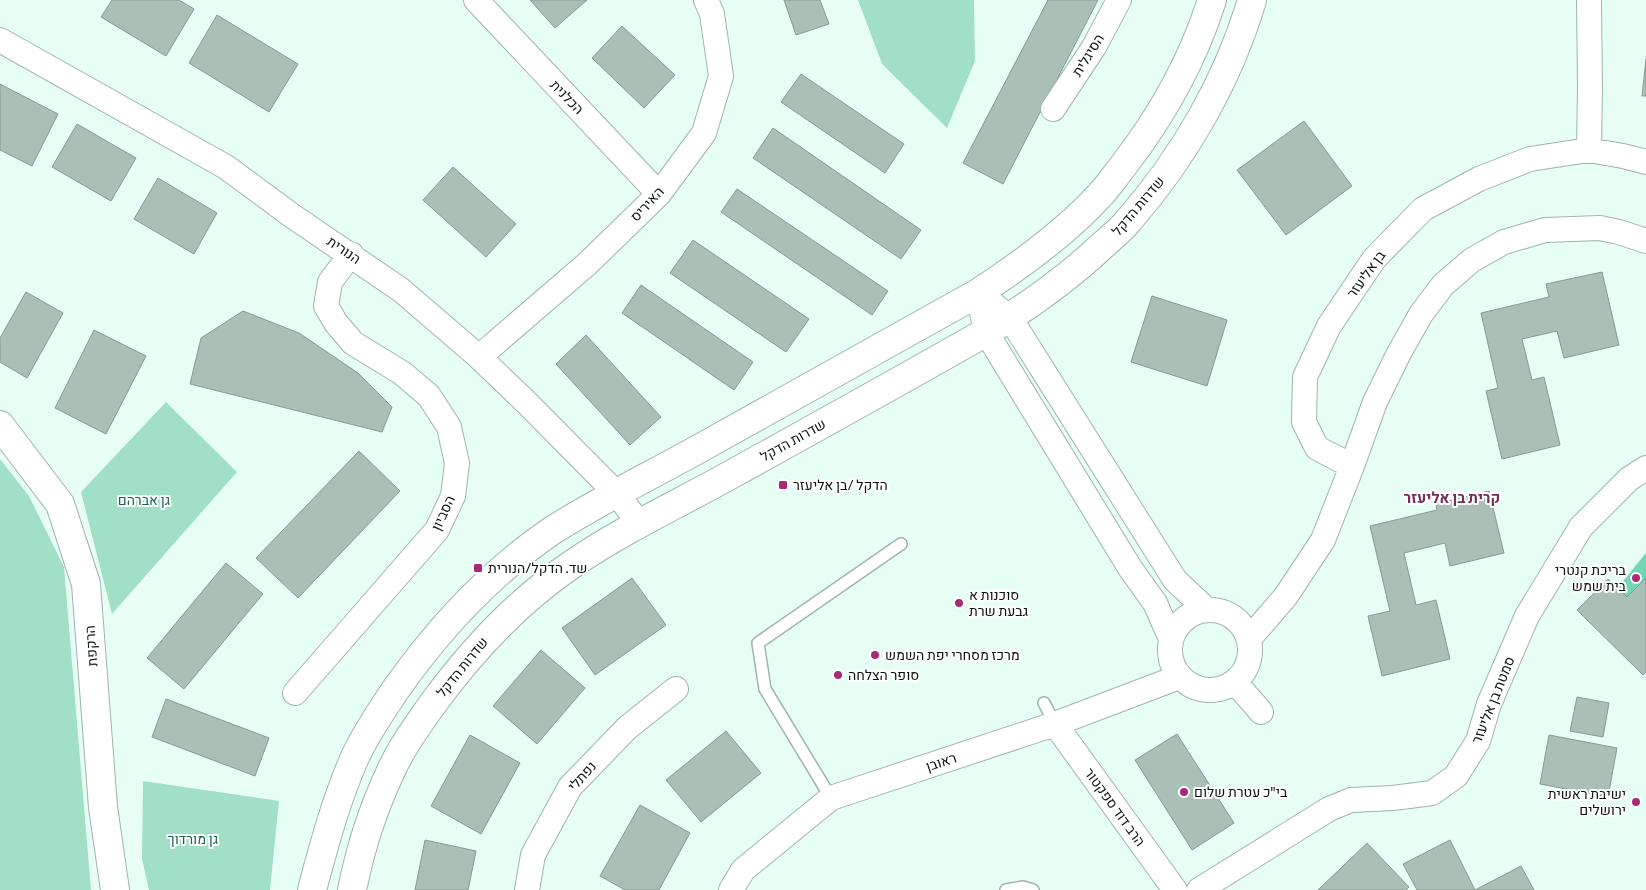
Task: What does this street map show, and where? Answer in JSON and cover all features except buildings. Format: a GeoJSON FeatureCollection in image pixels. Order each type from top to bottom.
{"type":"FeatureCollection","features":[{"type":"Feature","properties":{"kind":"main road"},"geometry":{"type":"LineString","coordinates":[[312,890],[336,803],[356,755],[383,708],[421,654],[463,605],[516,558],[552,532],[616,493],[978,293],[1006,275],[1056,237],[1100,196],[1166,104],[1190,55],[1212,0]]}},
{"type":"Feature","properties":{"kind":"main road","name":"שדרות הדקל"},"geometry":{"type":"LineString","coordinates":[[352,890],[372,816],[390,771],[416,728],[451,678],[491,632],[540,588],[573,563],[618,535],[693,496],[986,332],[1028,306],[1080,267],[1128,222],[1165,174],[1199,123],[1225,71],[1252,0]]}},
{"type":"Feature","properties":{"kind":"main road","name":"הרקפת"},"geometry":{"type":"LineString","coordinates":[[0,425],[60,504],[86,584],[104,807],[116,890]]}},
{"type":"Feature","properties":{"kind":"street","name":"הכלנית"},"geometry":{"type":"LineString","coordinates":[[476,0],[659,194]]}},
{"type":"Feature","properties":{"kind":"street","name":"האיריס"},"geometry":{"type":"LineString","coordinates":[[479,357],[587,264],[659,194],[704,133],[721,76],[712,14],[706,0]]}},
{"type":"Feature","properties":{"kind":"street","name":"הסיגלית"},"geometry":{"type":"LineString","coordinates":[[1054,109],[1094,47],[1120,0]]}},
{"type":"Feature","properties":{"kind":"street"},"geometry":{"type":"LineString","coordinates":[[1589,0],[1589,150]]}},
{"type":"Feature","properties":{"kind":"street","name":"הנורית"},"geometry":{"type":"LineString","coordinates":[[0,40],[226,166],[291,215],[351,254],[401,290],[479,357],[527,403],[616,493],[640,524]]}},
{"type":"Feature","properties":{"kind":"street","name":"בן אליעזר"},"geometry":{"type":"LineString","coordinates":[[1352,466],[1317,448],[1304,422],[1305,377],[1329,326],[1374,258],[1423,209],[1479,179],[1530,159],[1589,150],[1646,162]]}},
{"type":"Feature","properties":{"kind":"street"},"geometry":{"type":"LineString","coordinates":[[1249,639],[1286,596],[1323,540],[1375,402],[1421,314],[1444,284],[1472,260],[1504,242],[1545,230],[1600,228],[1646,241]]}},
{"type":"Feature","properties":{"kind":"street","name":"הסביון"},"geometry":{"type":"LineString","coordinates":[[295,693],[437,530],[453,496],[457,463],[449,427],[429,396],[402,372],[353,343],[336,323],[326,306],[330,282],[351,254]]}},
{"type":"Feature","properties":{"kind":"street"},"geometry":{"type":"LineString","coordinates":[[978,293],[1010,318],[1175,580],[1207,610]]}},
{"type":"Feature","properties":{"kind":"street"},"geometry":{"type":"LineString","coordinates":[[978,293],[986,332],[1130,568],[1155,603],[1171,639]]}},
{"type":"Feature","properties":{"kind":"street","name":"סמטת בן אליעזר"},"geometry":{"type":"LineString","coordinates":[[1200,890],[1329,809],[1351,800],[1393,798],[1432,793],[1456,776],[1478,741],[1489,704],[1527,616],[1581,528],[1629,480],[1646,468]]}},
{"type":"Feature","properties":{"kind":"street"},"geometry":{"type":"LineString","coordinates":[[1207,610],[1226,613],[1236,619],[1244,628],[1249,639],[1250,651],[1244,674],[1224,688],[1212,691],[1200,690],[1188,685],[1179,677],[1172,665],[1169,652],[1171,639],[1176,628],[1184,619],[1194,612],[1207,610]]}},
{"type":"Feature","properties":{"kind":"street","name":"ראובן"},"geometry":{"type":"LineString","coordinates":[[731,890],[743,870],[831,798],[1055,724],[1179,677]]}},
{"type":"Feature","properties":{"kind":"street"},"geometry":{"type":"LineString","coordinates":[[1235,682],[1261,712]]}},
{"type":"Feature","properties":{"kind":"street","name":"נפתלי"},"geometry":{"type":"LineString","coordinates":[[527,890],[533,855],[570,787],[627,728],[676,689]]}},
{"type":"Feature","properties":{"kind":"street","name":"הרב דוד ספקטור"},"geometry":{"type":"LineString","coordinates":[[1055,724],[1175,890]]}},
{"type":"Feature","properties":{"kind":"lane"},"geometry":{"type":"LineString","coordinates":[[831,798],[765,689],[758,643],[901,544]]}},
{"type":"Feature","properties":{"kind":"lane"},"geometry":{"type":"LineString","coordinates":[[1044,703],[1055,724]]}},
{"type":"Feature","properties":{"kind":"lane"},"geometry":{"type":"LineString","coordinates":[[1006,890],[1023,887],[1033,890]]}},
{"type":"Feature","properties":{"kind":"green space"},"geometry":{"type":"Polygon","coordinates":[[[858,0],[974,0],[975,61],[947,128],[882,64],[858,0]]]}},
{"type":"Feature","properties":{"kind":"green space","name":"גן אברהם"},"geometry":{"type":"Polygon","coordinates":[[[166,402],[237,472],[112,614],[81,492],[166,402]]]}},
{"type":"Feature","properties":{"kind":"green space"},"geometry":{"type":"Polygon","coordinates":[[[0,459],[29,496],[64,567],[91,890],[0,890],[0,459]]]}},
{"type":"Feature","properties":{"kind":"green space","name":"גן מורדוך"},"geometry":{"type":"Polygon","coordinates":[[[143,781],[279,801],[270,890],[149,890],[142,859],[143,781]]]}},
{"type":"Feature","properties":{"kind":"shaded area","name":"בריכת קנטרי בית שמש"},"geometry":{"type":"Polygon","coordinates":[[[1646,553],[1646,635],[1606,602],[1646,553]]]}},
{"type":"Feature","properties":{"kind":"place","name":"הדקל /בן אליעזר"},"geometry":{"type":"Point","coordinates":[783,485]}},
{"type":"Feature","properties":{"kind":"place","name":"שד. הדקל/הנורית"},"geometry":{"type":"Point","coordinates":[478,568]}},
{"type":"Feature","properties":{"kind":"place","name":"בריכת קנטרי בית שמש"},"geometry":{"type":"Point","coordinates":[1636,578]}},
{"type":"Feature","properties":{"kind":"place","name":"סוכנות א גבעת שרת"},"geometry":{"type":"Point","coordinates":[959,603]}},
{"type":"Feature","properties":{"kind":"place","name":"מרכז מסחרי יפת השמש"},"geometry":{"type":"Point","coordinates":[875,655]}},
{"type":"Feature","properties":{"kind":"place","name":"סופר הצלחה"},"geometry":{"type":"Point","coordinates":[838,675]}},
{"type":"Feature","properties":{"kind":"place","name":"בי\"כ עטרת שלום"},"geometry":{"type":"Point","coordinates":[1184,792]}},
{"type":"Feature","properties":{"kind":"place","name":"ישיבת ראשית ירושלים"},"geometry":{"type":"Point","coordinates":[1636,802]}},
{"type":"Feature","properties":{"kind":"district","name":"קרית בן אליעזר"},"geometry":{"type":"Point","coordinates":[1452,498]}}]}
